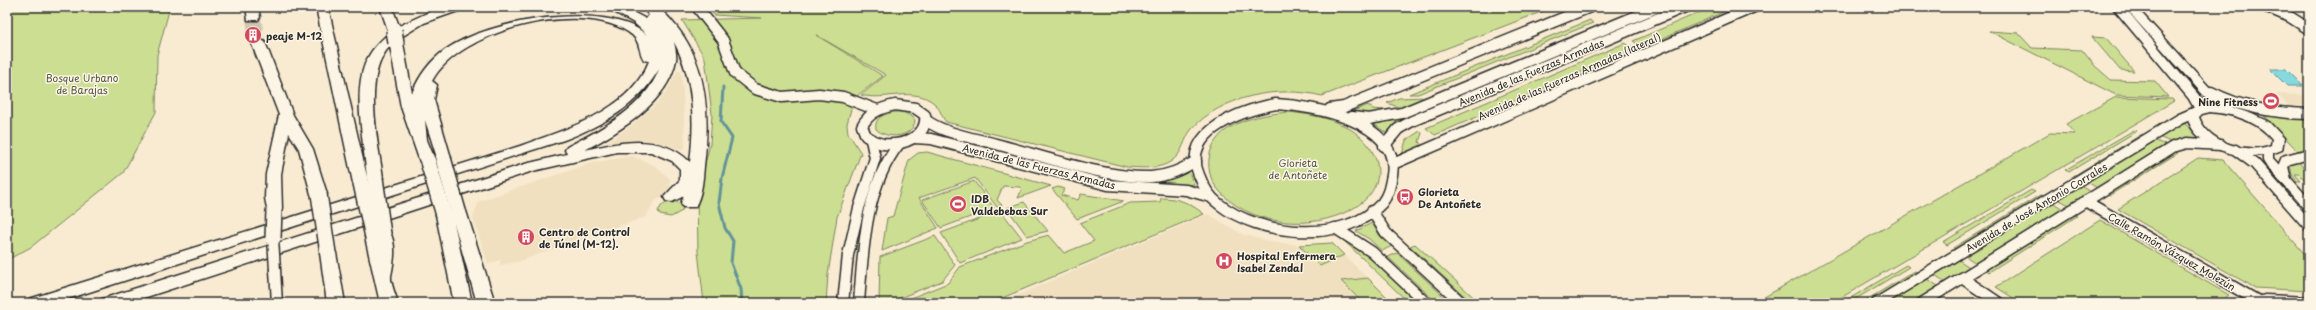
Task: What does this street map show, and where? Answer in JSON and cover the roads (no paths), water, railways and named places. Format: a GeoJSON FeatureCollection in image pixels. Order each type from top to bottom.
{"type":"FeatureCollection","features":[{"type":"Feature","properties":{"kind":"highway"},"geometry":{"type":"LineString","coordinates":[[322,7],[334,68],[368,180],[378,236],[378,260],[384,277],[389,303]]}},
{"type":"Feature","properties":{"kind":"highway"},"geometry":{"type":"LineString","coordinates":[[386,7],[395,36],[408,107],[420,140],[435,160]]}},
{"type":"Feature","properties":{"kind":"highway"},"geometry":{"type":"LineString","coordinates":[[368,180],[370,70],[375,57],[384,45],[407,27],[456,7]]}},
{"type":"Feature","properties":{"kind":"highway"},"geometry":{"type":"LineString","coordinates":[[35,303],[531,147],[595,122],[617,109],[642,85],[656,66],[658,51],[655,38],[648,26],[627,13],[611,7]]}},
{"type":"Feature","properties":{"kind":"highway"},"geometry":{"type":"LineString","coordinates":[[108,303],[530,167],[592,141],[612,129],[632,114],[658,88],[665,74],[669,47],[666,35],[651,17],[634,7]]}},
{"type":"Feature","properties":{"kind":"highway"},"geometry":{"type":"LineString","coordinates":[[648,7],[668,22],[687,53],[699,97],[700,127],[694,184],[689,202]]}},
{"type":"Feature","properties":{"kind":"highway"},"geometry":{"type":"LineString","coordinates":[[420,140],[417,105],[420,90],[426,77],[437,65],[454,50],[475,39],[511,25],[538,18],[568,15],[607,18],[634,30],[646,42],[649,49],[649,64],[642,85]]}},
{"type":"Feature","properties":{"kind":"highway"},"geometry":{"type":"LineString","coordinates":[[475,39],[444,64],[429,88],[427,100],[435,160],[451,213],[486,303]]}},
{"type":"Feature","properties":{"kind":"highway"},"geometry":{"type":"LineString","coordinates":[[258,42],[286,115],[306,149],[319,194],[336,303]]}},
{"type":"Feature","properties":{"kind":"highway"},"geometry":{"type":"LineString","coordinates":[[273,238],[275,226],[271,188],[275,159],[286,115]]}},
{"type":"Feature","properties":{"kind":"highway"},"geometry":{"type":"LineString","coordinates":[[530,167],[617,147],[637,145],[653,147],[672,154],[687,168],[689,174],[686,185],[672,197]]}},
{"type":"Feature","properties":{"kind":"highway"},"geometry":{"type":"LineString","coordinates":[[451,213],[463,303]]}},
{"type":"Feature","properties":{"kind":"main road"},"geometry":{"type":"LineString","coordinates":[[2118,7],[2132,11],[2214,99],[2231,111]]}},
{"type":"Feature","properties":{"kind":"main road"},"geometry":{"type":"LineString","coordinates":[[2132,11],[2194,97],[2199,111]]}},
{"type":"Feature","properties":{"kind":"main road"},"geometry":{"type":"LineString","coordinates":[[2210,108],[2231,111],[2255,120],[2274,132],[2278,138],[2277,147],[2268,153],[2250,153],[2236,150],[2222,145],[2198,129],[2193,120],[2199,111],[2210,108]]}},
{"type":"Feature","properties":{"kind":"street"},"geometry":{"type":"LineString","coordinates":[[697,7],[723,40],[735,73],[755,90],[782,97],[819,94],[843,96],[877,110]]}},
{"type":"Feature","properties":{"kind":"street"},"geometry":{"type":"LineString","coordinates":[[1328,110],[1344,107],[1590,7]]}},
{"type":"Feature","properties":{"kind":"street","name":"Avenida de las Fuerzas Armadas"},"geometry":{"type":"LineString","coordinates":[[1348,117],[1369,119],[1402,113],[1658,7]]}},
{"type":"Feature","properties":{"kind":"street","name":"Avenida de las Fuerzas Armadas"},"geometry":{"type":"LineString","coordinates":[[1384,146],[1398,129],[1412,121],[1685,7]]}},
{"type":"Feature","properties":{"kind":"street","name":"Avenida de las Fuerzas Armadas (lateral)"},"geometry":{"type":"LineString","coordinates":[[1392,164],[1754,7]]}},
{"type":"Feature","properties":{"kind":"street"},"geometry":{"type":"LineString","coordinates":[[2113,7],[2132,11]]}},
{"type":"Feature","properties":{"kind":"street"},"geometry":{"type":"LineString","coordinates":[[2266,7],[2290,17],[2309,29]]}},
{"type":"Feature","properties":{"kind":"street"},"geometry":{"type":"LineString","coordinates":[[2204,88],[2244,107],[2277,113],[2309,114]]}},
{"type":"Feature","properties":{"kind":"street"},"geometry":{"type":"LineString","coordinates":[[1290,104],[1328,110],[1348,117],[1369,130],[1384,146],[1392,164],[1393,178],[1389,192],[1372,211],[1355,221],[1335,228],[1296,231],[1266,227],[1238,217],[1211,197],[1200,179],[1196,161],[1201,144],[1206,136],[1220,122],[1240,112],[1264,106],[1290,104]]}},
{"type":"Feature","properties":{"kind":"street"},"geometry":{"type":"LineString","coordinates":[[896,105],[909,106],[920,110],[927,121],[922,133],[899,144],[884,144],[871,140],[863,132],[862,126],[865,120],[877,110],[896,105]]}},
{"type":"Feature","properties":{"kind":"street","name":"Avenida de José Antonio Corrales"},"geometry":{"type":"LineString","coordinates":[[1877,303],[2180,119],[2199,111]]}},
{"type":"Feature","properties":{"kind":"street","name":"Avenida de las Fuerzas Armadas"},"geometry":{"type":"LineString","coordinates":[[927,121],[936,127],[1006,147],[1118,174],[1150,177],[1166,176],[1183,170],[1196,161]]}},
{"type":"Feature","properties":{"kind":"street","name":"Avenida de las Fuerzas Armadas"},"geometry":{"type":"LineString","coordinates":[[914,138],[931,139],[1109,185],[1144,189],[1186,189],[1211,197]]}},
{"type":"Feature","properties":{"kind":"street"},"geometry":{"type":"LineString","coordinates":[[843,303],[848,255],[858,208],[874,158],[871,140]]}},
{"type":"Feature","properties":{"kind":"street","name":"Avenida de José Antonio Corrales"},"geometry":{"type":"LineString","coordinates":[[1922,303],[2176,145],[2201,143],[2222,145]]}},
{"type":"Feature","properties":{"kind":"street"},"geometry":{"type":"LineString","coordinates":[[859,303],[863,254],[871,208],[887,159],[899,144]]}},
{"type":"Feature","properties":{"kind":"street"},"geometry":{"type":"LineString","coordinates":[[2236,150],[2255,164],[2309,226]]}},
{"type":"Feature","properties":{"kind":"street"},"geometry":{"type":"LineString","coordinates":[[2268,153],[2268,160],[2309,206]]}},
{"type":"Feature","properties":{"kind":"street"},"geometry":{"type":"LineString","coordinates":[[2286,180],[2283,167],[2286,160],[2309,154]]}},
{"type":"Feature","properties":{"kind":"street","name":"Calle Ramón Vázquez Molezún"},"geometry":{"type":"LineString","coordinates":[[2086,201],[2255,302]]}},
{"type":"Feature","properties":{"kind":"street"},"geometry":{"type":"LineString","coordinates":[[1372,211],[1386,233],[1462,303]]}},
{"type":"Feature","properties":{"kind":"street"},"geometry":{"type":"LineString","coordinates":[[1335,228],[1350,234],[1364,245],[1426,303]]}},
{"type":"Feature","properties":{"kind":"street"},"geometry":{"type":"LineString","coordinates":[[273,238],[277,303]]}},
{"type":"Feature","properties":{"kind":"street"},"geometry":{"type":"LineString","coordinates":[[1962,278],[1999,303]]}},
{"type":"Feature","properties":{"kind":"street"},"geometry":{"type":"LineString","coordinates":[[2255,302],[2309,302]]}},
{"type":"Feature","properties":{"kind":"water"},"geometry":{"type":"Polygon","coordinates":[[[2270,69],[2286,69],[2303,86],[2287,86],[2270,69]]]}},
{"type":"Feature","properties":{"kind":"waterway"},"geometry":{"type":"LineString","coordinates":[[723,87],[721,122],[732,138],[722,178],[719,203],[725,228],[733,241],[731,263],[741,289],[742,303]]}},
{"type":"Feature","properties":{"kind":"tunnel"},"geometry":{"type":"LineString","coordinates":[[253,17],[258,42]]}},
{"type":"Feature","properties":{"kind":"place","name":"peaje M-12"},"geometry":{"type":"Point","coordinates":[253,35]}},
{"type":"Feature","properties":{"kind":"place","name":"Nine Fitness"},"geometry":{"type":"Point","coordinates":[2271,101]}},
{"type":"Feature","properties":{"kind":"place","name":"Glorieta De Antoñete"},"geometry":{"type":"Point","coordinates":[1405,197]}},
{"type":"Feature","properties":{"kind":"place","name":"IDB Valdebebas Sur"},"geometry":{"type":"Point","coordinates":[958,204]}},
{"type":"Feature","properties":{"kind":"place","name":"Centro de Control de Túnel (M-12)."},"geometry":{"type":"Point","coordinates":[526,237]}},
{"type":"Feature","properties":{"kind":"place","name":"Hospital Enfermera Isabel Zendal"},"geometry":{"type":"Point","coordinates":[1224,261]}},
{"type":"Feature","properties":{"kind":"park label","name":"Bosque Urbano de Barajas"},"geometry":{"type":"Point","coordinates":[82,82]}},
{"type":"Feature","properties":{"kind":"park label","name":"Glorieta de Antoñete"},"geometry":{"type":"Point","coordinates":[1298,168]}}]}
